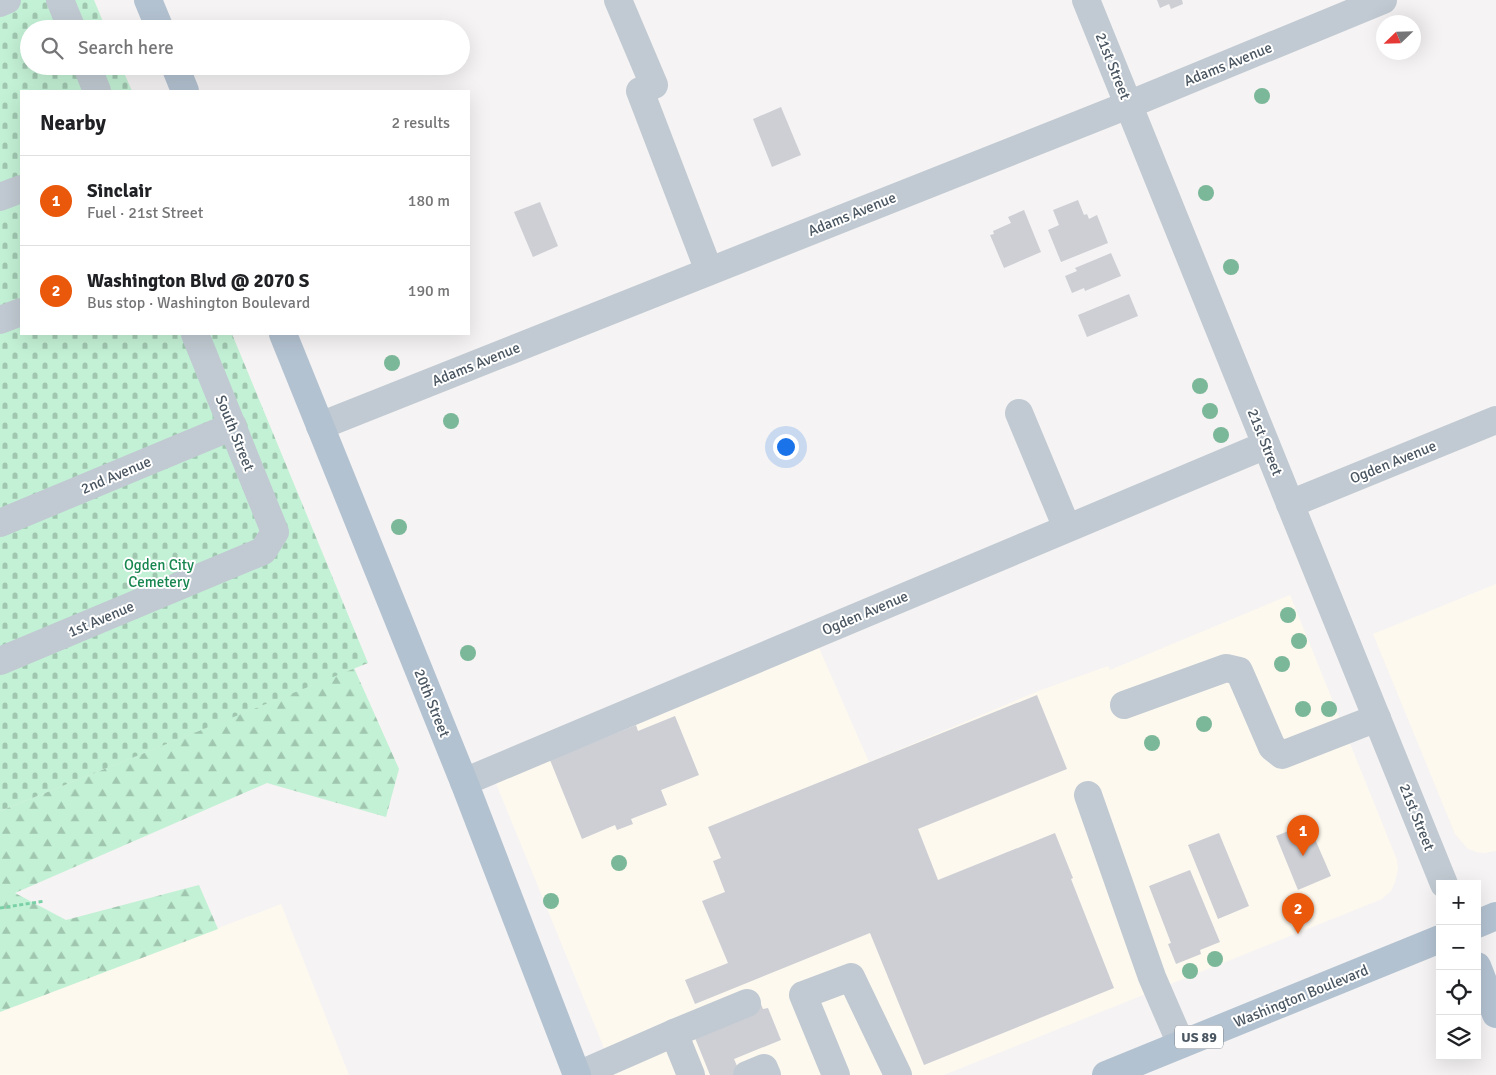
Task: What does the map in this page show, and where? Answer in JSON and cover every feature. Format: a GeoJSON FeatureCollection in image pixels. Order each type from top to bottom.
{"type":"FeatureCollection","features":[{"type":"Feature","properties":{"kind":"main road"},"geometry":{"type":"LineString","coordinates":[[148,0],[156,20]]}},
{"type":"Feature","properties":{"kind":"main road"},"geometry":{"type":"LineString","coordinates":[[179,75],[185,90]]}},
{"type":"Feature","properties":{"kind":"main road","name":"20th Street"},"geometry":{"type":"LineString","coordinates":[[283,335],[464,782],[577,1075]]}},
{"type":"Feature","properties":{"kind":"main road"},"geometry":{"type":"LineString","coordinates":[[1481,922],[1496,916]]}},
{"type":"Feature","properties":{"kind":"main road","name":"Washington Boulevard"},"geometry":{"type":"LineString","coordinates":[[1106,1075],[1436,941]]}},
{"type":"Feature","properties":{"kind":"main road"},"geometry":{"type":"LineString","coordinates":[[1479,970],[1496,1014]]}},
{"type":"Feature","properties":{"kind":"street"},"geometry":{"type":"LineString","coordinates":[[0,3],[8,0]]}},
{"type":"Feature","properties":{"kind":"street"},"geometry":{"type":"LineString","coordinates":[[60,0],[68,20]]}},
{"type":"Feature","properties":{"kind":"street"},"geometry":{"type":"LineString","coordinates":[[618,0],[654,85],[640,91],[709,271]]}},
{"type":"Feature","properties":{"kind":"street","name":"21st Street"},"geometry":{"type":"LineString","coordinates":[[1086,0],[1442,880]]}},
{"type":"Feature","properties":{"kind":"street","name":"Adams Avenue"},"geometry":{"type":"LineString","coordinates":[[320,426],[1128,105],[1383,0]]}},
{"type":"Feature","properties":{"kind":"street"},"geometry":{"type":"LineString","coordinates":[[91,75],[97,90]]}},
{"type":"Feature","properties":{"kind":"street"},"geometry":{"type":"LineString","coordinates":[[0,197],[20,189]]}},
{"type":"Feature","properties":{"kind":"street"},"geometry":{"type":"LineString","coordinates":[[0,320],[20,312]]}},
{"type":"Feature","properties":{"kind":"street","name":"South Street"},"geometry":{"type":"LineString","coordinates":[[196,335],[275,532]]}},
{"type":"Feature","properties":{"kind":"street"},"geometry":{"type":"LineString","coordinates":[[1019,412],[1066,528]]}},
{"type":"Feature","properties":{"kind":"street","name":"Ogden Avenue"},"geometry":{"type":"LineString","coordinates":[[1290,504],[1496,420]]}},
{"type":"Feature","properties":{"kind":"street","name":"2nd Avenue"},"geometry":{"type":"LineString","coordinates":[[0,524],[233,426]]}},
{"type":"Feature","properties":{"kind":"street","name":"Ogden Avenue"},"geometry":{"type":"LineString","coordinates":[[464,782],[1266,445]]}},
{"type":"Feature","properties":{"kind":"street","name":"1st Avenue"},"geometry":{"type":"LineString","coordinates":[[0,661],[263,551],[275,532]]}},
{"type":"Feature","properties":{"kind":"street"},"geometry":{"type":"LineString","coordinates":[[1124,705],[1226,668],[1239,671],[1272,747],[1282,755],[1376,718]]}},
{"type":"Feature","properties":{"kind":"street"},"geometry":{"type":"LineString","coordinates":[[1088,795],[1152,977],[1181,1044]]}},
{"type":"Feature","properties":{"kind":"street"},"geometry":{"type":"LineString","coordinates":[[836,1075],[803,995],[851,977],[898,1075]]}},
{"type":"Feature","properties":{"kind":"street"},"geometry":{"type":"LineString","coordinates":[[577,1075],[747,1003]]}},
{"type":"Feature","properties":{"kind":"street"},"geometry":{"type":"LineString","coordinates":[[674,1033],[691,1075]]}},
{"type":"Feature","properties":{"kind":"street"},"geometry":{"type":"LineString","coordinates":[[747,1075],[764,1068],[767,1075]]}},
{"type":"Feature","properties":{"kind":"path"},"geometry":{"type":"LineString","coordinates":[[0,908],[45,901]]}},
{"type":"Feature","properties":{"kind":"shaded area"},"geometry":{"type":"Polygon","coordinates":[[[1496,584],[1496,851],[1485,853],[1467,848],[1455,834],[1373,634],[1496,584]]]}},
{"type":"Feature","properties":{"kind":"shaded area"},"geometry":{"type":"Polygon","coordinates":[[[1290,595],[1397,860],[1398,869],[1395,882],[1391,891],[1382,899],[944,1075],[615,1075],[495,781],[819,648],[869,762],[1041,690],[1108,666],[1110,670],[1290,595]]]}},
{"type":"Feature","properties":{"kind":"shaded area"},"geometry":{"type":"Polygon","coordinates":[[[281,904],[349,1075],[0,1075],[0,1012],[281,904]]]}},
{"type":"Feature","properties":{"kind":"green space","name":"Ogden City Cemetery"},"geometry":{"type":"Polygon","coordinates":[[[0,0],[94,0],[102,20],[20,20],[20,75],[125,75],[132,90],[20,90],[20,335],[232,335],[368,663],[0,811],[0,0]]]}},
{"type":"Feature","properties":{"kind":"green space"},"geometry":{"type":"Polygon","coordinates":[[[354,668],[399,769],[386,817],[267,783],[15,893],[66,920],[199,885],[218,929],[0,1012],[0,811],[354,668]]]}},
{"type":"Feature","properties":{"kind":"building"},"geometry":{"type":"Polygon","coordinates":[[[1157,0],[1182,0],[1183,4],[1171,9],[1169,4],[1160,8],[1157,0]]]}},
{"type":"Feature","properties":{"kind":"building"},"geometry":{"type":"Polygon","coordinates":[[[781,107],[801,155],[772,167],[753,119],[781,107]]]}},
{"type":"Feature","properties":{"kind":"building"},"geometry":{"type":"Polygon","coordinates":[[[1078,200],[1084,215],[1087,214],[1089,219],[1097,215],[1108,243],[1061,262],[1048,230],[1059,225],[1053,210],[1078,200]]]}},
{"type":"Feature","properties":{"kind":"building"},"geometry":{"type":"Polygon","coordinates":[[[540,202],[558,246],[533,257],[514,212],[540,202]]]}},
{"type":"Feature","properties":{"kind":"building"},"geometry":{"type":"Polygon","coordinates":[[[1024,210],[1041,252],[1004,268],[990,235],[994,234],[993,231],[1011,223],[1008,217],[1024,210]]]}},
{"type":"Feature","properties":{"kind":"building"},"geometry":{"type":"Polygon","coordinates":[[[1111,253],[1121,276],[1085,291],[1084,288],[1072,293],[1065,276],[1077,271],[1075,268],[1111,253]]]}},
{"type":"Feature","properties":{"kind":"building"},"geometry":{"type":"Polygon","coordinates":[[[1129,294],[1138,316],[1087,337],[1078,315],[1129,294]]]}},
{"type":"Feature","properties":{"kind":"building"},"geometry":{"type":"Polygon","coordinates":[[[1037,695],[1067,769],[918,829],[938,880],[1055,833],[1114,988],[924,1065],[870,933],[695,1004],[685,980],[728,963],[702,901],[725,892],[713,861],[721,858],[708,827],[1037,695]]]}},
{"type":"Feature","properties":{"kind":"building"},"geometry":{"type":"Polygon","coordinates":[[[675,716],[699,775],[661,790],[667,805],[631,819],[633,824],[617,830],[615,825],[582,839],[550,760],[636,725],[638,731],[675,716]]]}},
{"type":"Feature","properties":{"kind":"building"},"geometry":{"type":"Polygon","coordinates":[[[1308,823],[1331,876],[1298,890],[1276,836],[1308,823]]]}},
{"type":"Feature","properties":{"kind":"building"},"geometry":{"type":"Polygon","coordinates":[[[1219,833],[1249,906],[1218,919],[1188,845],[1219,833]]]}},
{"type":"Feature","properties":{"kind":"building"},"geometry":{"type":"Polygon","coordinates":[[[1190,870],[1220,942],[1200,950],[1201,954],[1176,964],[1168,944],[1171,943],[1149,886],[1190,870]]]}},
{"type":"Feature","properties":{"kind":"building"},"geometry":{"type":"Polygon","coordinates":[[[760,1002],[763,1009],[768,1008],[781,1040],[734,1059],[741,1075],[710,1075],[695,1038],[760,1002]]]}},
{"type":"Feature","properties":{"kind":"place","name":"Sinclair"},"geometry":{"type":"Point","coordinates":[1303,856]}},
{"type":"Feature","properties":{"kind":"place","name":"Washington Blvd @ 2070 S"},"geometry":{"type":"Point","coordinates":[1298,934]}}]}
